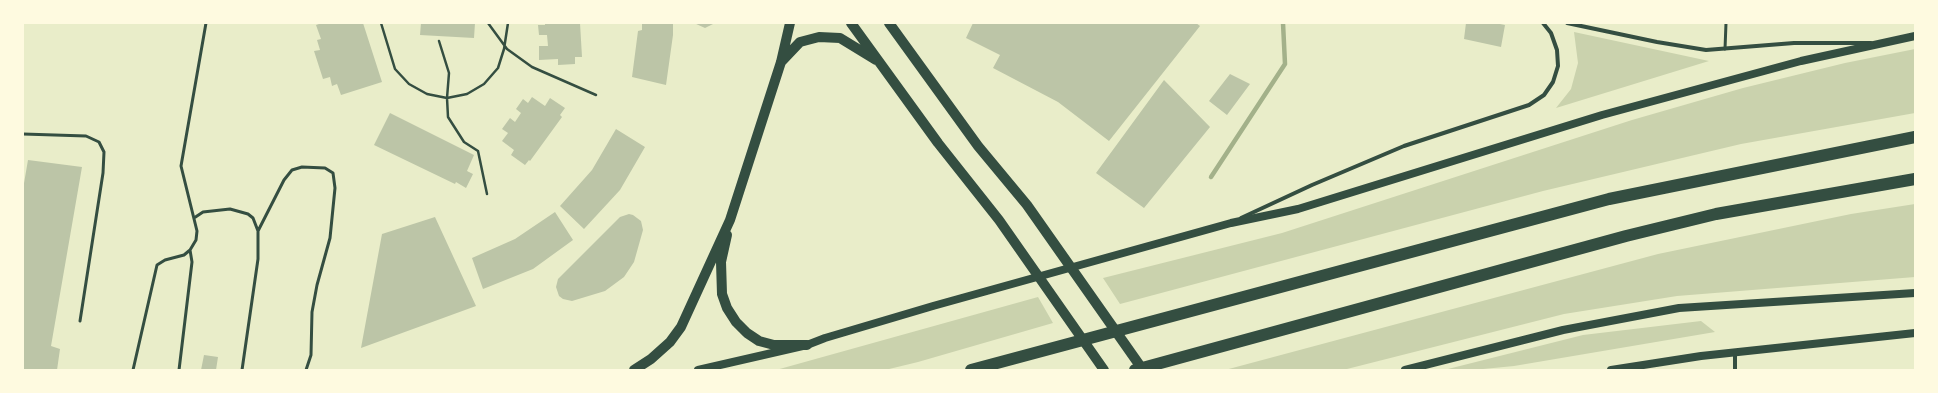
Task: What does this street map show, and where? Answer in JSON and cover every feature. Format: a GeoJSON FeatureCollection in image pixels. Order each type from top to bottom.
{"type":"FeatureCollection","features":[{"type":"Feature","properties":{"kind":"highway"},"geometry":{"type":"LineString","coordinates":[[970,370],[1609,199],[1915,137]]}},
{"type":"Feature","properties":{"kind":"highway"},"geometry":{"type":"LineString","coordinates":[[1135,370],[1626,236],[1724,213],[1915,179]]}},
{"type":"Feature","properties":{"kind":"main road"},"geometry":{"type":"LineString","coordinates":[[790,23],[781,62],[730,220],[721,262],[721,277],[722,294],[727,308],[736,322],[747,333],[759,341],[774,345],[807,345]]}},
{"type":"Feature","properties":{"kind":"main road"},"geometry":{"type":"LineString","coordinates":[[851,23],[938,144],[999,220],[1104,370]]}},
{"type":"Feature","properties":{"kind":"main road"},"geometry":{"type":"LineString","coordinates":[[889,23],[978,146],[1027,205],[1143,370]]}},
{"type":"Feature","properties":{"kind":"main road"},"geometry":{"type":"LineString","coordinates":[[698,370],[807,345],[825,338],[933,306],[1232,223],[1298,209],[1602,115],[1801,61],[1915,36]]}},
{"type":"Feature","properties":{"kind":"main road"},"geometry":{"type":"LineString","coordinates":[[781,62],[800,42],[820,37],[840,38],[880,62]]}},
{"type":"Feature","properties":{"kind":"main road"},"geometry":{"type":"LineString","coordinates":[[634,370],[651,359],[670,342],[681,327],[730,220]]}},
{"type":"Feature","properties":{"kind":"main road"},"geometry":{"type":"LineString","coordinates":[[1405,370],[1564,330],[1679,308],[1915,293]]}},
{"type":"Feature","properties":{"kind":"main road"},"geometry":{"type":"LineString","coordinates":[[1611,370],[1700,356],[1915,333]]}},
{"type":"Feature","properties":{"kind":"street"},"geometry":{"type":"LineString","coordinates":[[1232,223],[1312,185],[1404,146],[1529,105],[1544,95],[1553,82],[1558,66],[1557,50],[1552,32],[1543,23]]}},
{"type":"Feature","properties":{"kind":"street"},"geometry":{"type":"LineString","coordinates":[[1567,23],[1686,48],[1725,49],[1794,43],[1884,42]]}},
{"type":"Feature","properties":{"kind":"street"},"geometry":{"type":"LineString","coordinates":[[1735,353],[1735,370]]}},
{"type":"Feature","properties":{"kind":"lane"},"geometry":{"type":"LineString","coordinates":[[133,370],[157,265],[165,260],[184,255],[190,250],[196,236],[194,218],[181,166],[206,23]]}},
{"type":"Feature","properties":{"kind":"lane"},"geometry":{"type":"LineString","coordinates":[[1725,49],[1726,23]]}},
{"type":"Feature","properties":{"kind":"lane"},"geometry":{"type":"LineString","coordinates":[[23,134],[86,136],[99,142],[104,152],[103,173],[80,321]]}},
{"type":"Feature","properties":{"kind":"lane"},"geometry":{"type":"LineString","coordinates":[[258,231],[284,180],[292,170],[302,167],[325,168],[333,173],[335,188],[330,238],[317,285],[312,312],[311,355],[306,370]]}},
{"type":"Feature","properties":{"kind":"lane"},"geometry":{"type":"LineString","coordinates":[[194,218],[203,212],[230,209],[248,214],[253,218],[258,231],[258,259],[242,370]]}},
{"type":"Feature","properties":{"kind":"lane"},"geometry":{"type":"LineString","coordinates":[[179,370],[192,262],[190,250]]}},
{"type":"Feature","properties":{"kind":"path"},"geometry":{"type":"LineString","coordinates":[[381,23],[396,69],[409,84],[426,94],[447,98],[467,94],[484,84],[498,68],[505,47],[508,23]]}},
{"type":"Feature","properties":{"kind":"path"},"geometry":{"type":"LineString","coordinates":[[488,23],[505,47],[532,66],[596,95]]}},
{"type":"Feature","properties":{"kind":"path"},"geometry":{"type":"LineString","coordinates":[[439,41],[449,73],[447,98],[448,117],[464,142],[478,151],[487,194]]}},
{"type":"Feature","properties":{"kind":"green space"},"geometry":{"type":"Polygon","coordinates":[[[1574,32],[1709,61],[1556,108],[1571,89],[1578,63],[1574,32]]]}},
{"type":"Feature","properties":{"kind":"green space"},"geometry":{"type":"Polygon","coordinates":[[[1915,49],[1915,113],[1741,144],[1543,191],[1120,304],[1103,278],[1282,233],[1632,120],[1743,88],[1845,63],[1915,49]]]}},
{"type":"Feature","properties":{"kind":"green space"},"geometry":{"type":"Polygon","coordinates":[[[1915,204],[1915,277],[1677,296],[1564,314],[1343,370],[1225,370],[1658,254],[1851,214],[1915,204]]]}},
{"type":"Feature","properties":{"kind":"green space"},"geometry":{"type":"Polygon","coordinates":[[[1038,297],[1053,323],[918,362],[885,370],[776,370],[1038,297]]]}},
{"type":"Feature","properties":{"kind":"green space"},"geometry":{"type":"Polygon","coordinates":[[[1701,321],[1715,332],[1514,366],[1473,370],[1444,370],[1583,335],[1701,321]]]}},
{"type":"Feature","properties":{"kind":"building"},"geometry":{"type":"Polygon","coordinates":[[[322,23],[363,23],[382,82],[341,95],[337,84],[332,86],[330,77],[323,79],[314,51],[320,50],[317,40],[321,39],[316,25],[322,23]]]}},
{"type":"Feature","properties":{"kind":"building"},"geometry":{"type":"Polygon","coordinates":[[[421,23],[475,23],[474,38],[420,35],[421,23]]]}},
{"type":"Feature","properties":{"kind":"building"},"geometry":{"type":"Polygon","coordinates":[[[545,23],[580,23],[582,57],[575,57],[575,64],[558,65],[558,59],[539,60],[539,46],[548,46],[547,35],[539,35],[538,25],[545,25],[545,23]]]}},
{"type":"Feature","properties":{"kind":"building"},"geometry":{"type":"Polygon","coordinates":[[[642,23],[673,23],[673,35],[666,85],[632,77],[638,31],[642,30],[642,23]]]}},
{"type":"Feature","properties":{"kind":"building"},"geometry":{"type":"Polygon","coordinates":[[[694,23],[715,23],[705,28],[694,23]]]}},
{"type":"Feature","properties":{"kind":"building"},"geometry":{"type":"Polygon","coordinates":[[[973,23],[1196,23],[1200,26],[1109,141],[1058,102],[993,68],[1000,55],[966,38],[973,23]]]}},
{"type":"Feature","properties":{"kind":"building"},"geometry":{"type":"Polygon","coordinates":[[[1466,23],[1495,23],[1505,25],[1501,47],[1464,39],[1466,23]]]}},
{"type":"Feature","properties":{"kind":"building"},"geometry":{"type":"Polygon","coordinates":[[[1230,74],[1250,84],[1227,115],[1209,101],[1230,74]]]}},
{"type":"Feature","properties":{"kind":"building"},"geometry":{"type":"Polygon","coordinates":[[[1164,80],[1210,127],[1144,208],[1096,173],[1164,80]]]}},
{"type":"Feature","properties":{"kind":"building"},"geometry":{"type":"Polygon","coordinates":[[[532,97],[545,106],[550,98],[565,108],[560,115],[562,117],[530,161],[529,160],[525,165],[511,155],[514,150],[502,141],[508,133],[502,129],[510,118],[515,122],[521,113],[516,109],[523,99],[528,103],[532,97]]]}},
{"type":"Feature","properties":{"kind":"building"},"geometry":{"type":"Polygon","coordinates":[[[390,113],[474,155],[467,171],[473,174],[466,188],[456,182],[455,184],[374,145],[390,113]]]}},
{"type":"Feature","properties":{"kind":"building"},"geometry":{"type":"Polygon","coordinates":[[[616,129],[645,147],[620,190],[584,229],[560,206],[592,170],[616,129]]]}},
{"type":"Feature","properties":{"kind":"building"},"geometry":{"type":"Polygon","coordinates":[[[28,160],[82,167],[51,346],[60,349],[57,370],[23,370],[23,189],[28,160]]]}},
{"type":"Feature","properties":{"kind":"building"},"geometry":{"type":"Polygon","coordinates":[[[555,212],[573,240],[533,269],[483,289],[472,258],[515,239],[555,212]]]}},
{"type":"Feature","properties":{"kind":"building"},"geometry":{"type":"Polygon","coordinates":[[[629,214],[641,221],[643,230],[634,262],[624,277],[605,291],[572,301],[563,299],[559,296],[556,287],[558,279],[620,217],[629,214]]]}},
{"type":"Feature","properties":{"kind":"building"},"geometry":{"type":"Polygon","coordinates":[[[435,217],[476,306],[361,348],[382,234],[435,217]]]}},
{"type":"Feature","properties":{"kind":"building"},"geometry":{"type":"Polygon","coordinates":[[[204,355],[218,357],[216,370],[201,370],[204,355]]]}},
{"type":"Feature","properties":{"kind":"waterway"},"geometry":{"type":"LineString","coordinates":[[1211,177],[1285,64],[1283,23]]}}]}
